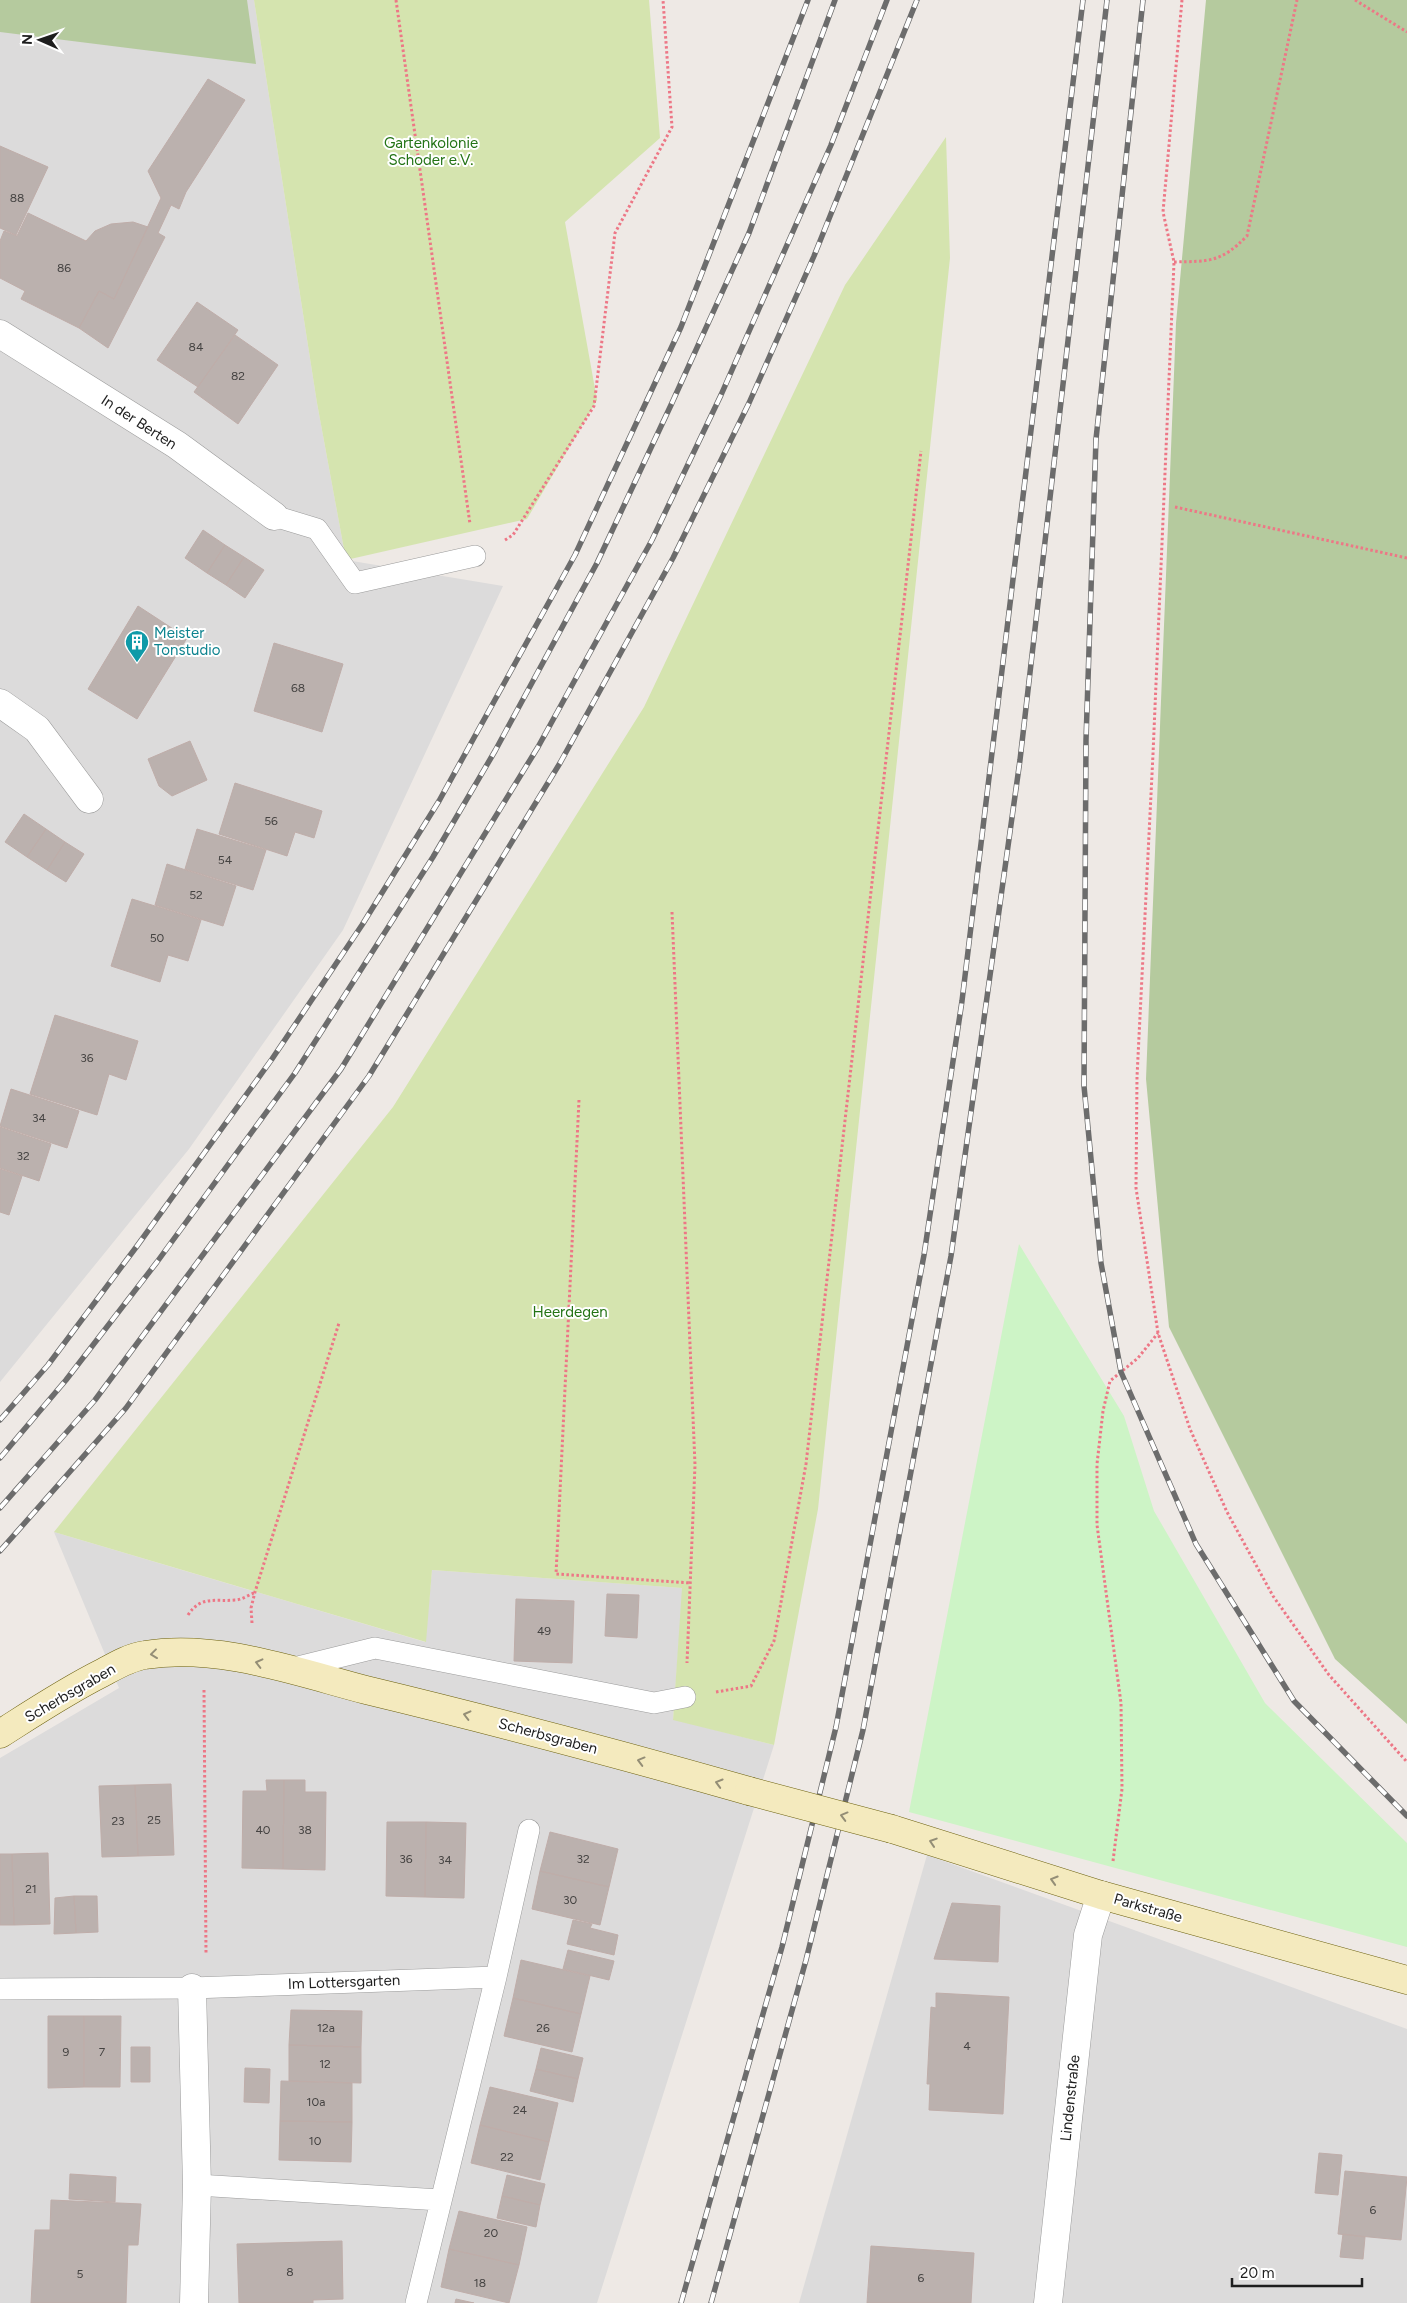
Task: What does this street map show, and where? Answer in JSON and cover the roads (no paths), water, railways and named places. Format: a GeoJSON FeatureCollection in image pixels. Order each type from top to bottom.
{"type":"FeatureCollection","features":[{"type":"Feature","properties":{"kind":"street","name":"In der Berten"},"geometry":{"type":"LineString","coordinates":[[0,334],[177,445],[274,516]]}},
{"type":"Feature","properties":{"kind":"street"},"geometry":{"type":"LineString","coordinates":[[0,703],[37,729],[89,799]]}},
{"type":"Feature","properties":{"kind":"street","name":"Scherbsgraben"},"geometry":{"type":"LineString","coordinates":[[0,1734],[74,1687],[114,1666],[142,1655],[189,1652],[254,1661],[532,1730],[892,1829]]}},
{"type":"Feature","properties":{"kind":"street","name":"Parkstraße"},"geometry":{"type":"LineString","coordinates":[[892,1829],[1101,1895],[1407,1980]]}},
{"type":"Feature","properties":{"kind":"street","name":"Lindenstraße"},"geometry":{"type":"LineString","coordinates":[[1048,2303],[1088,1935],[1101,1895]]}},
{"type":"Feature","properties":{"kind":"street"},"geometry":{"type":"LineString","coordinates":[[192,1988],[197,2185],[194,2303]]}},
{"type":"Feature","properties":{"kind":"lane"},"geometry":{"type":"LineString","coordinates":[[274,516],[317,529],[355,583],[475,556]]}},
{"type":"Feature","properties":{"kind":"lane"},"geometry":{"type":"LineString","coordinates":[[287,1670],[374,1648],[654,1703],[685,1697]]}},
{"type":"Feature","properties":{"kind":"lane"},"geometry":{"type":"LineString","coordinates":[[416,2303],[496,1977],[529,1830]]}},
{"type":"Feature","properties":{"kind":"lane","name":"Im Lottersgarten"},"geometry":{"type":"LineString","coordinates":[[0,1989],[192,1988],[496,1977]]}},
{"type":"Feature","properties":{"kind":"lane"},"geometry":{"type":"LineString","coordinates":[[197,2185],[440,2200]]}},
{"type":"Feature","properties":{"kind":"railway"},"geometry":{"type":"LineString","coordinates":[[0,1420],[48,1365],[137,1246],[272,1059],[362,925],[439,801],[575,555],[681,327],[808,0]]}},
{"type":"Feature","properties":{"kind":"railway"},"geometry":{"type":"LineString","coordinates":[[0,1458],[66,1380],[157,1262],[295,1073],[433,857],[495,751],[597,563],[749,233],[835,0]]}},
{"type":"Feature","properties":{"kind":"railway"},"geometry":{"type":"LineString","coordinates":[[0,1508],[95,1400],[341,1069],[538,747],[652,540],[721,395],[831,145],[887,0]]}},
{"type":"Feature","properties":{"kind":"railway"},"geometry":{"type":"LineString","coordinates":[[0,1551],[126,1408],[369,1076],[560,763],[673,558],[749,403],[814,256],[917,0]]}},
{"type":"Feature","properties":{"kind":"railway"},"geometry":{"type":"LineString","coordinates":[[681,2303],[782,1947],[836,1727],[924,1255],[962,1001],[1083,0]]}},
{"type":"Feature","properties":{"kind":"railway"},"geometry":{"type":"LineString","coordinates":[[711,2303],[806,1960],[863,1730],[951,1256],[1020,760],[1107,0]]}},
{"type":"Feature","properties":{"kind":"railway"},"geometry":{"type":"LineString","coordinates":[[1143,0],[1096,439],[1086,740],[1084,1086],[1101,1263],[1121,1372],[1196,1544],[1294,1701],[1407,1816]]}},
{"type":"Feature","properties":{"kind":"place","name":"Meister Tonstudio"},"geometry":{"type":"Point","coordinates":[137,663]}},
{"type":"Feature","properties":{"kind":"park label","name":"Gartenkolonie Schoder e.V."},"geometry":{"type":"Point","coordinates":[431,152]}},
{"type":"Feature","properties":{"kind":"park label","name":"Heerdegen"},"geometry":{"type":"Point","coordinates":[570,1312]}}]}
